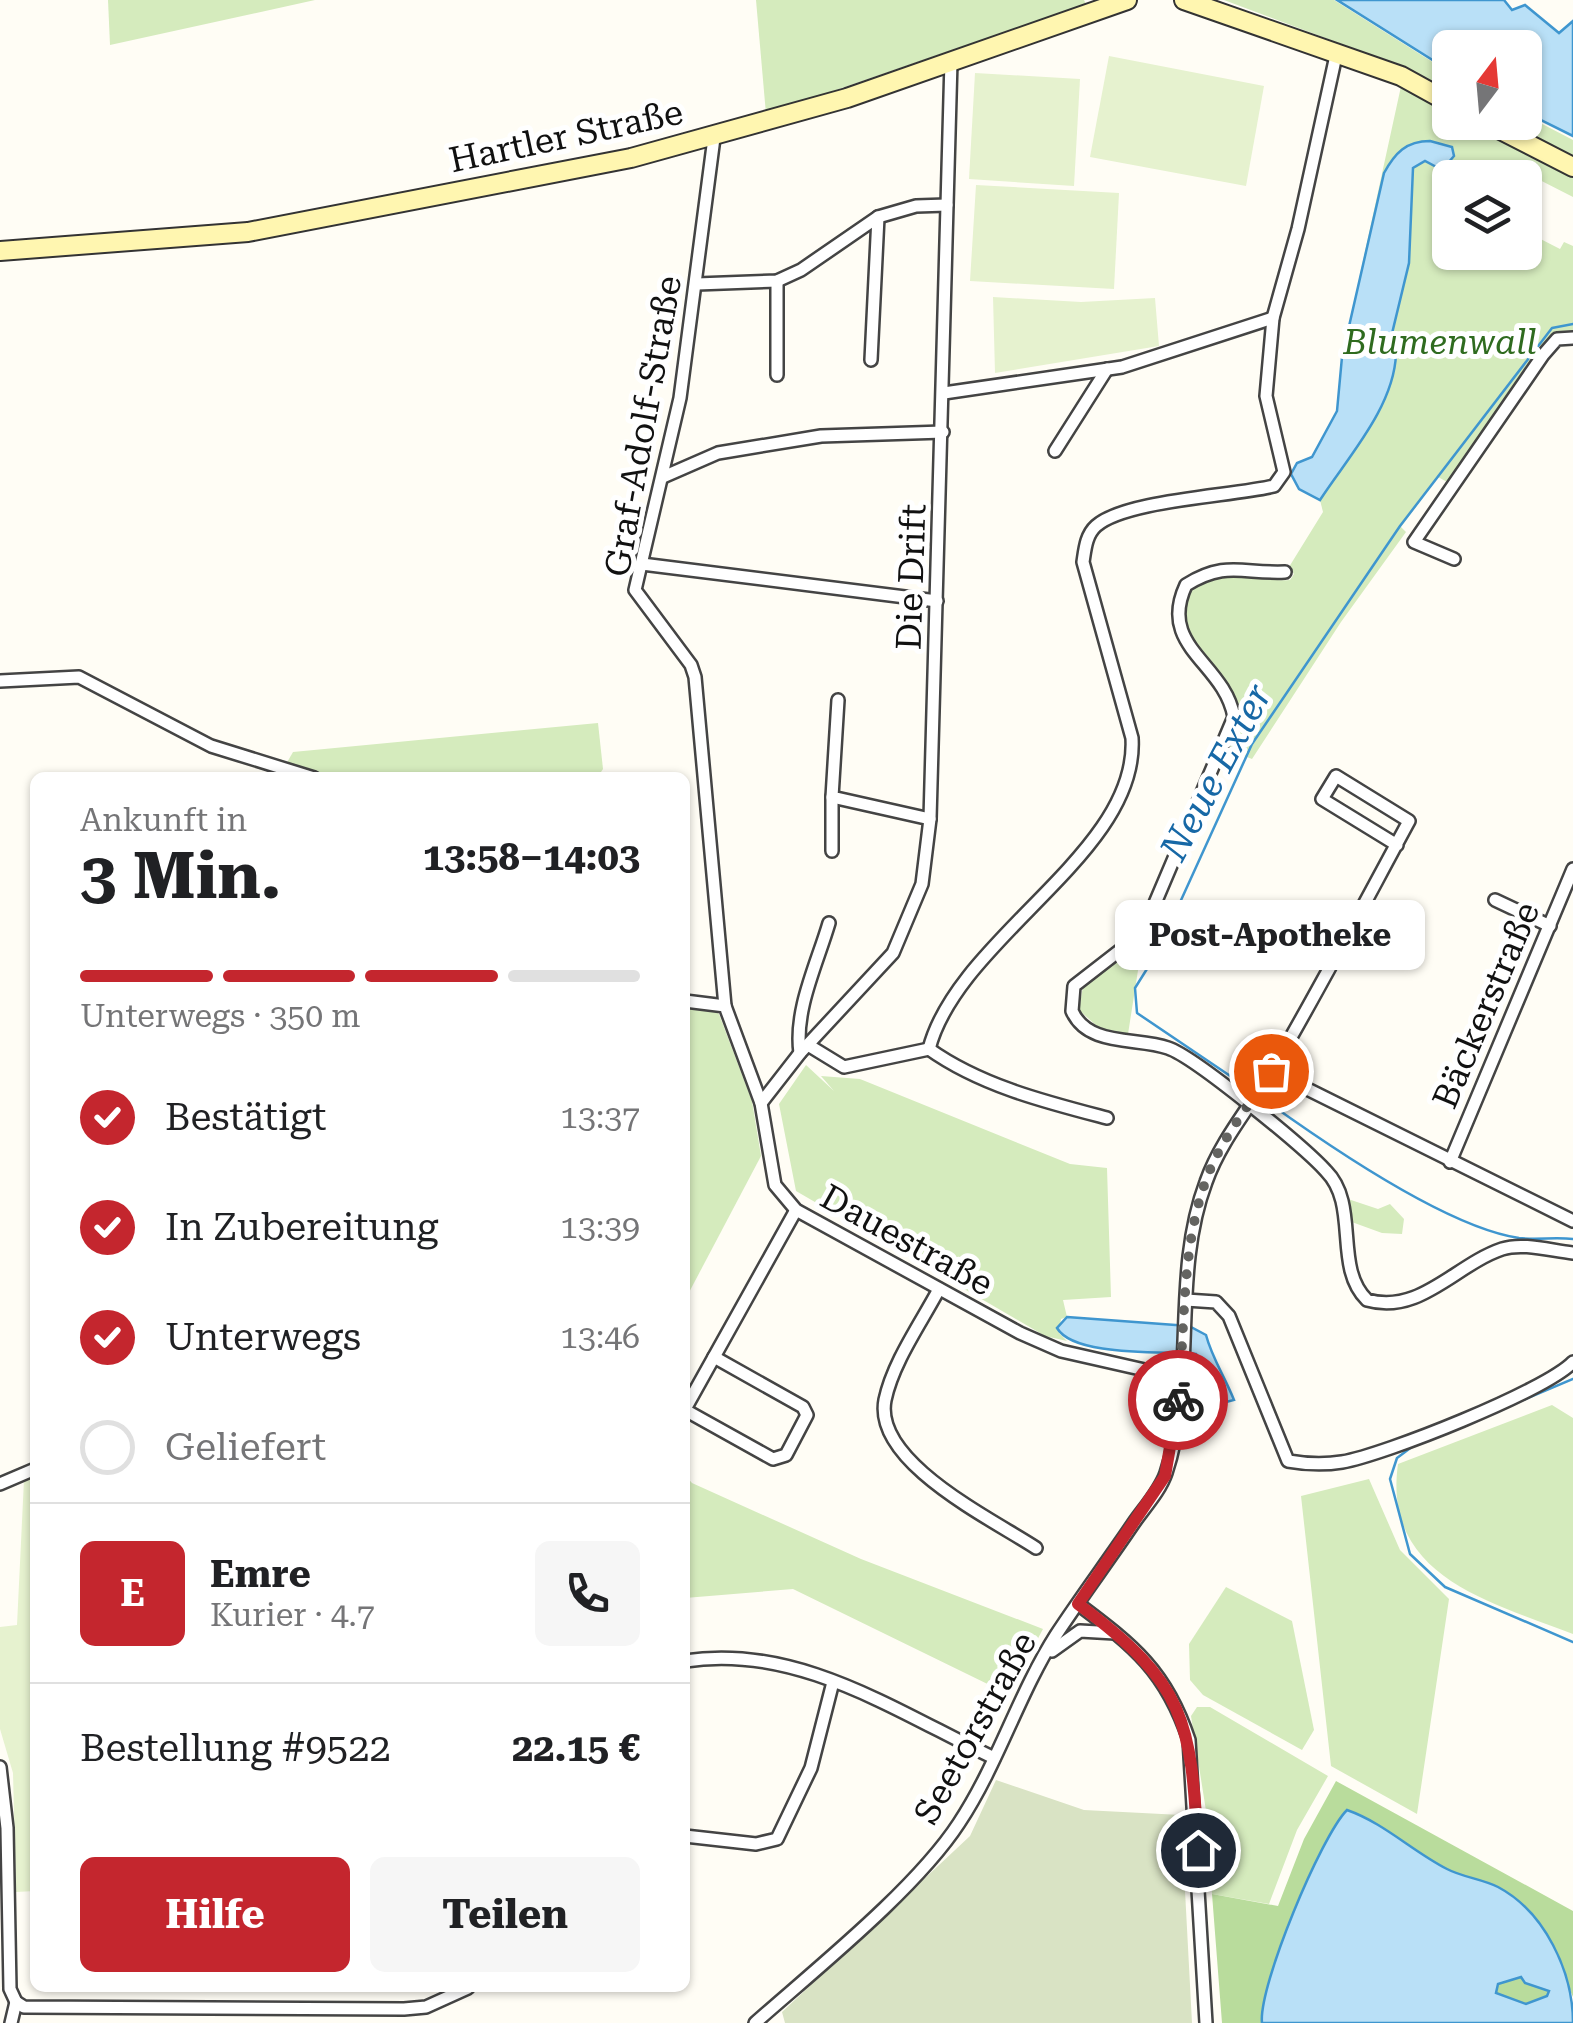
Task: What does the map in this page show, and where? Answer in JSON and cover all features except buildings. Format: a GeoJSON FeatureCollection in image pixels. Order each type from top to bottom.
{"type":"FeatureCollection","features":[{"type":"Feature","properties":{"kind":"main road","name":"Hartler Straße"},"geometry":{"type":"LineString","coordinates":[[0,250],[283,227],[714,138],[847,98],[1127,0]]}},
{"type":"Feature","properties":{"kind":"main road"},"geometry":{"type":"LineString","coordinates":[[1184,0],[1401,76],[1432,94]]}},
{"type":"Feature","properties":{"kind":"main road"},"geometry":{"type":"LineString","coordinates":[[1520,140],[1573,167]]}},
{"type":"Feature","properties":{"kind":"street"},"geometry":{"type":"LineString","coordinates":[[929,1048],[934,1029],[963,981],[1077,857],[1126,785],[1132,738],[1082,562],[1086,540],[1097,525],[1122,512],[1262,489],[1274,486],[1282,477],[1285,466],[1266,396],[1273,318],[1298,229],[1337,52]]}},
{"type":"Feature","properties":{"kind":"street","name":"Die Drift"},"geometry":{"type":"LineString","coordinates":[[762,1103],[804,1049],[893,953],[922,884],[930,819],[951,61]]}},
{"type":"Feature","properties":{"kind":"street","name":"Graf-Adolf-Straße"},"geometry":{"type":"LineString","coordinates":[[714,138],[697,284],[664,478],[636,590],[696,677],[724,1006]]}},
{"type":"Feature","properties":{"kind":"street"},"geometry":{"type":"LineString","coordinates":[[697,284],[776,281],[878,217],[916,206],[947,205]]}},
{"type":"Feature","properties":{"kind":"street"},"geometry":{"type":"LineString","coordinates":[[871,360],[878,217]]}},
{"type":"Feature","properties":{"kind":"street"},"geometry":{"type":"LineString","coordinates":[[776,281],[776,374]]}},
{"type":"Feature","properties":{"kind":"street"},"geometry":{"type":"LineString","coordinates":[[944,393],[1107,370],[1273,318]]}},
{"type":"Feature","properties":{"kind":"street"},"geometry":{"type":"LineString","coordinates":[[1454,558],[1414,542],[1543,356],[1557,339],[1573,338]]}},
{"type":"Feature","properties":{"kind":"street"},"geometry":{"type":"LineString","coordinates":[[1055,451],[1107,370]]}},
{"type":"Feature","properties":{"kind":"street"},"geometry":{"type":"LineString","coordinates":[[664,478],[718,452],[821,436],[943,432]]}},
{"type":"Feature","properties":{"kind":"street"},"geometry":{"type":"LineString","coordinates":[[642,564],[937,601]]}},
{"type":"Feature","properties":{"kind":"street"},"geometry":{"type":"LineString","coordinates":[[1285,572],[1229,567],[1206,572],[1186,585],[1179,601],[1180,630],[1232,703],[1234,717],[1148,922],[1132,941],[1074,986],[1071,998],[1076,1021],[1088,1030],[1170,1048],[1254,1098],[1335,1181],[1354,1278],[1367,1300],[1388,1306],[1410,1301],[1500,1250],[1573,1253]]}},
{"type":"Feature","properties":{"kind":"street"},"geometry":{"type":"LineString","coordinates":[[0,680],[79,677],[211,746],[295,772]]}},
{"type":"Feature","properties":{"kind":"street"},"geometry":{"type":"LineString","coordinates":[[832,851],[838,700]]}},
{"type":"Feature","properties":{"kind":"street"},"geometry":{"type":"LineString","coordinates":[[1336,776],[1410,821],[1396,844],[1322,799],[1336,776]]}},
{"type":"Feature","properties":{"kind":"street"},"geometry":{"type":"LineString","coordinates":[[832,797],[930,819]]}},
{"type":"Feature","properties":{"kind":"street","name":"Seetorstraße"},"geometry":{"type":"LineString","coordinates":[[755,2023],[771,2017],[935,1855],[959,1824],[1040,1662],[1165,1476],[1200,1199],[1214,1160],[1271,1071],[1396,844]]}},
{"type":"Feature","properties":{"kind":"street","name":"Bäckerstraße"},"geometry":{"type":"LineString","coordinates":[[1450,1162],[1573,870]]}},
{"type":"Feature","properties":{"kind":"street"},"geometry":{"type":"LineString","coordinates":[[1496,900],[1550,926]]}},
{"type":"Feature","properties":{"kind":"street"},"geometry":{"type":"LineString","coordinates":[[829,924],[804,1001],[798,1034],[804,1049],[844,1067],[929,1048],[951,1064],[994,1083],[1107,1118]]}},
{"type":"Feature","properties":{"kind":"street"},"geometry":{"type":"LineString","coordinates":[[690,1002],[724,1006]]}},
{"type":"Feature","properties":{"kind":"street","name":"Dauestraße"},"geometry":{"type":"LineString","coordinates":[[724,1006],[762,1103],[774,1185],[796,1210],[1061,1351],[1180,1373]]}},
{"type":"Feature","properties":{"kind":"street"},"geometry":{"type":"LineString","coordinates":[[1271,1071],[1573,1221]]}},
{"type":"Feature","properties":{"kind":"street"},"geometry":{"type":"LineString","coordinates":[[690,1401],[796,1210]]}},
{"type":"Feature","properties":{"kind":"street"},"geometry":{"type":"LineString","coordinates":[[939,1289],[885,1401],[890,1437],[898,1452],[926,1475],[1036,1548]]}},
{"type":"Feature","properties":{"kind":"street"},"geometry":{"type":"LineString","coordinates":[[1186,1300],[1216,1302],[1229,1316],[1288,1461],[1304,1464],[1343,1462],[1392,1446],[1528,1390],[1573,1362]]}},
{"type":"Feature","properties":{"kind":"street"},"geometry":{"type":"LineString","coordinates":[[690,1413],[773,1458],[786,1455],[807,1415],[803,1407],[714,1357]]}},
{"type":"Feature","properties":{"kind":"street"},"geometry":{"type":"LineString","coordinates":[[0,1484],[30,1470]]}},
{"type":"Feature","properties":{"kind":"street"},"geometry":{"type":"LineString","coordinates":[[1078,1604],[1120,1633],[1155,1669],[1178,1707],[1189,1740],[1206,2023]]}},
{"type":"Feature","properties":{"kind":"street"},"geometry":{"type":"LineString","coordinates":[[1040,1662],[1080,1630],[1120,1633]]}},
{"type":"Feature","properties":{"kind":"street"},"geometry":{"type":"LineString","coordinates":[[690,1661],[770,1660],[833,1682],[994,1758]]}},
{"type":"Feature","properties":{"kind":"street"},"geometry":{"type":"LineString","coordinates":[[690,1837],[756,1844],[777,1839],[811,1768],[833,1682]]}},
{"type":"Feature","properties":{"kind":"street"},"geometry":{"type":"LineString","coordinates":[[0,1768],[7,1828],[10,1990],[16,2002],[24,2006],[404,2009],[426,2007],[459,1992]]}},
{"type":"Feature","properties":{"kind":"street"},"geometry":{"type":"LineString","coordinates":[[11,2023],[16,2002]]}},
{"type":"Feature","properties":{"kind":"street"},"geometry":{"type":"LineString","coordinates":[[84,2008],[84,2023]]}},
{"type":"Feature","properties":{"kind":"green space"},"geometry":{"type":"Polygon","coordinates":[[[108,0],[315,0],[110,45],[108,0]]]}},
{"type":"Feature","properties":{"kind":"green space"},"geometry":{"type":"Polygon","coordinates":[[[756,0],[1084,0],[1086,4],[766,114],[756,0]]]}},
{"type":"Feature","properties":{"kind":"green space","name":"Blumenwall"},"geometry":{"type":"Polygon","coordinates":[[[1224,0],[1334,0],[1432,62],[1432,140],[1542,140],[1542,124],[1573,140],[1573,197],[1542,181],[1542,160],[1432,160],[1432,270],[1542,270],[1542,240],[1560,249],[1564,242],[1573,246],[1573,334],[1558,335],[1449,483],[1438,477],[1401,527],[1406,532],[1341,622],[1252,759],[1224,748],[1234,717],[1190,643],[1180,602],[1186,587],[1203,577],[1290,580],[1294,574],[1289,567],[1323,512],[1320,500],[1299,489],[1291,474],[1297,463],[1312,457],[1337,411],[1342,357],[1405,68],[1224,0]]]}},
{"type":"Feature","properties":{"kind":"green space"},"geometry":{"type":"Polygon","coordinates":[[[1109,56],[1264,86],[1246,186],[1090,157],[1109,56]]]}},
{"type":"Feature","properties":{"kind":"green space"},"geometry":{"type":"Polygon","coordinates":[[[975,73],[1080,79],[1074,186],[969,179],[975,73]]]}},
{"type":"Feature","properties":{"kind":"green space"},"geometry":{"type":"Polygon","coordinates":[[[976,185],[1119,193],[1114,289],[970,281],[976,185]]]}},
{"type":"Feature","properties":{"kind":"green space"},"geometry":{"type":"Polygon","coordinates":[[[993,297],[1081,302],[1155,298],[1159,346],[995,373],[993,297]]]}},
{"type":"Feature","properties":{"kind":"green space"},"geometry":{"type":"Polygon","coordinates":[[[598,723],[603,769],[306,772],[285,766],[293,752],[598,723]]]}},
{"type":"Feature","properties":{"kind":"green space"},"geometry":{"type":"Polygon","coordinates":[[[1128,951],[1139,964],[1128,1034],[1099,1028],[1079,1010],[1083,986],[1128,951]]]}},
{"type":"Feature","properties":{"kind":"green space"},"geometry":{"type":"Polygon","coordinates":[[[690,1006],[710,1008],[719,1014],[752,1101],[761,1156],[690,1291],[690,1006]]]}},
{"type":"Feature","properties":{"kind":"green space"},"geometry":{"type":"Polygon","coordinates":[[[806,1065],[834,1091],[821,1076],[860,1079],[1070,1164],[1107,1168],[1111,1297],[1063,1300],[1067,1317],[1061,1319],[1059,1333],[1067,1341],[1045,1336],[796,1191],[779,1104],[806,1065]]]}},
{"type":"Feature","properties":{"kind":"green space"},"geometry":{"type":"Polygon","coordinates":[[[1345,1198],[1378,1209],[1390,1204],[1404,1219],[1402,1234],[1382,1233],[1349,1221],[1345,1198]]]}},
{"type":"Feature","properties":{"kind":"green space"},"geometry":{"type":"Polygon","coordinates":[[[1552,1405],[1573,1418],[1573,1634],[1477,1596],[1449,1579],[1425,1559],[1407,1534],[1398,1502],[1398,1464],[1552,1405]]]}},
{"type":"Feature","properties":{"kind":"green space"},"geometry":{"type":"Polygon","coordinates":[[[30,1478],[30,1891],[16,1892],[13,1773],[0,1729],[0,1627],[17,1625],[24,1480],[30,1478]]]}},
{"type":"Feature","properties":{"kind":"green space"},"geometry":{"type":"Polygon","coordinates":[[[1369,1479],[1400,1550],[1449,1599],[1417,1814],[1331,1766],[1301,1496],[1369,1479]]]}},
{"type":"Feature","properties":{"kind":"green space"},"geometry":{"type":"Polygon","coordinates":[[[690,1481],[861,1559],[1043,1629],[1008,1694],[793,1589],[690,1598],[690,1481]]]}},
{"type":"Feature","properties":{"kind":"green space"},"geometry":{"type":"Polygon","coordinates":[[[1226,1587],[1292,1621],[1314,1730],[1302,1750],[1203,1695],[1190,1680],[1189,1644],[1226,1587]]]}},
{"type":"Feature","properties":{"kind":"green space"},"geometry":{"type":"Polygon","coordinates":[[[1197,1707],[1210,1707],[1328,1776],[1297,1830],[1269,1904],[1212,1894],[1207,1817],[1191,1716],[1197,1707]]]}},
{"type":"Feature","properties":{"kind":"green space"},"geometry":{"type":"Polygon","coordinates":[[[996,1780],[1084,1810],[1181,1815],[1192,2023],[785,2023],[782,2012],[970,1836],[996,1780]]]}},
{"type":"Feature","properties":{"kind":"green space"},"geometry":{"type":"Polygon","coordinates":[[[1336,1781],[1573,1911],[1573,1997],[1545,1934],[1512,1896],[1446,1869],[1386,1829],[1347,1810],[1322,1849],[1293,1913],[1270,1978],[1262,2023],[1222,2023],[1212,1894],[1278,1906],[1304,1839],[1336,1781]]]}},
{"type":"Feature","properties":{"kind":"green space"},"geometry":{"type":"Polygon","coordinates":[[[1521,1977],[1550,1991],[1547,1996],[1526,2004],[1495,1993],[1498,1984],[1521,1977]]]}},
{"type":"Feature","properties":{"kind":"water"},"geometry":{"type":"Polygon","coordinates":[[[1337,0],[1504,0],[1512,10],[1525,5],[1559,33],[1573,21],[1573,136],[1542,120],[1542,30],[1432,30],[1432,60],[1337,0]]]}},
{"type":"Feature","properties":{"kind":"water"},"geometry":{"type":"Polygon","coordinates":[[[1430,141],[1452,147],[1454,156],[1451,160],[1432,160],[1432,165],[1425,161],[1413,168],[1409,263],[1389,346],[1396,354],[1393,374],[1368,431],[1320,500],[1299,489],[1291,474],[1297,463],[1312,457],[1337,411],[1342,357],[1384,173],[1402,150],[1430,141]]]}},
{"type":"Feature","properties":{"kind":"water"},"geometry":{"type":"Polygon","coordinates":[[[1067,1317],[1189,1326],[1206,1335],[1234,1400],[1226,1402],[1196,1354],[1121,1351],[1081,1344],[1057,1328],[1067,1317]]]}},
{"type":"Feature","properties":{"kind":"water"},"geometry":{"type":"Polygon","coordinates":[[[1347,1810],[1447,1869],[1492,1884],[1515,1898],[1542,1928],[1562,1964],[1573,2023],[1262,2023],[1263,2005],[1280,1947],[1336,1825],[1347,1810]],[[1521,1977],[1498,1984],[1496,1993],[1526,2004],[1547,1996],[1549,1991],[1525,1983],[1521,1977]]]}},
{"type":"Feature","properties":{"kind":"waterway","name":"Neue Exter"},"geometry":{"type":"LineString","coordinates":[[1251,1090],[1137,1013],[1135,988],[1162,945],[1160,936],[1167,931],[1252,744],[1400,526],[1552,328],[1573,324]]}},
{"type":"Feature","properties":{"kind":"waterway","name":"Neue Exter"},"geometry":{"type":"LineString","coordinates":[[1262,1098],[1386,1180],[1456,1218],[1519,1238],[1573,1239]]}},
{"type":"Feature","properties":{"kind":"waterway","name":"Neue Exter"},"geometry":{"type":"LineString","coordinates":[[1430,1439],[1573,1379]]}},
{"type":"Feature","properties":{"kind":"waterway","name":"Neue Exter"},"geometry":{"type":"LineString","coordinates":[[1413,1446],[1397,1458],[1390,1479],[1410,1554],[1445,1587],[1573,1642]]}},
{"type":"Feature","properties":{"kind":"way so far"},"geometry":{"type":"LineString","coordinates":[[1178,1400],[1194,1219],[1214,1160],[1271,1071]]}},
{"type":"Feature","properties":{"kind":"place","name":"Post-Apotheke"},"geometry":{"type":"Point","coordinates":[1271,1071]}},
{"type":"Feature","properties":{"kind":"route"},"geometry":{"type":"LineString","coordinates":[[1178,1400],[1165,1476],[1078,1604],[1137,1650],[1155,1669],[1178,1707],[1194,1773],[1198,1850]]}}]}
